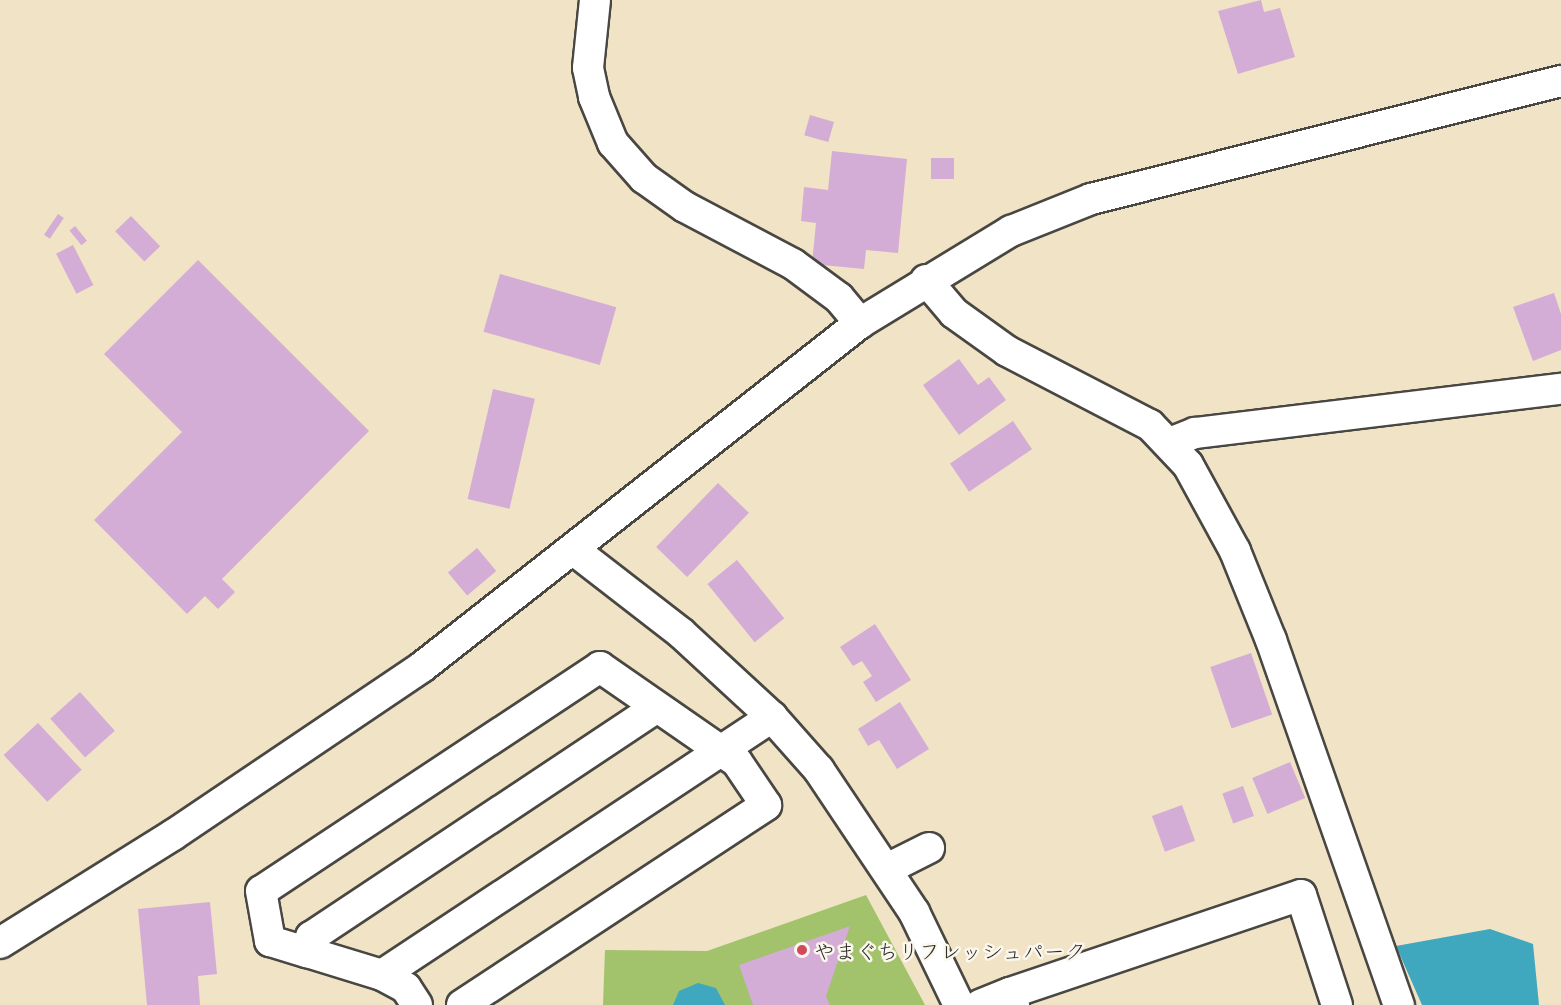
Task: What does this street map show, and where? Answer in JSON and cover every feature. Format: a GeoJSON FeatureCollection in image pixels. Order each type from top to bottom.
{"type":"FeatureCollection","features":[{"type":"Feature","properties":{"kind":"street"},"geometry":{"type":"LineString","coordinates":[[595,0],[588,68],[594,98],[613,143],[645,178],[685,207],[793,264],[839,298],[860,323]]}},
{"type":"Feature","properties":{"kind":"street"},"geometry":{"type":"LineString","coordinates":[[0,943],[173,836],[422,667],[574,550],[860,323],[926,280],[1011,231],[1091,199],[1561,81]]}},
{"type":"Feature","properties":{"kind":"street"},"geometry":{"type":"LineString","coordinates":[[926,280],[954,313],[1007,351],[1150,425],[1170,443],[1188,465],[1235,551],[1272,640],[1399,1005]]}},
{"type":"Feature","properties":{"kind":"street"},"geometry":{"type":"LineString","coordinates":[[1170,443],[1195,433],[1561,389]]}},
{"type":"Feature","properties":{"kind":"street"},"geometry":{"type":"LineString","coordinates":[[574,550],[681,633],[772,717],[819,770],[887,869],[940,958],[959,1005]]}},
{"type":"Feature","properties":{"kind":"street"},"geometry":{"type":"LineString","coordinates":[[417,1005],[406,988],[382,975],[270,941],[261,891],[600,667],[737,762],[766,805],[462,1005]]}},
{"type":"Feature","properties":{"kind":"street"},"geometry":{"type":"LineString","coordinates":[[307,952],[311,937],[657,707]]}},
{"type":"Feature","properties":{"kind":"street"},"geometry":{"type":"LineString","coordinates":[[382,975],[772,717]]}},
{"type":"Feature","properties":{"kind":"street"},"geometry":{"type":"LineString","coordinates":[[887,869],[929,848]]}},
{"type":"Feature","properties":{"kind":"street"},"geometry":{"type":"LineString","coordinates":[[981,1005],[1012,999],[1301,895],[1337,1005]]}},
{"type":"Feature","properties":{"kind":"green space","name":"やまぐちリフレッシュパーク"},"geometry":{"type":"Polygon","coordinates":[[[866,895],[925,1005],[603,1005],[605,950],[707,951],[866,895]]]}},
{"type":"Feature","properties":{"kind":"water"},"geometry":{"type":"Polygon","coordinates":[[[1490,929],[1533,944],[1539,1005],[1422,1005],[1396,946],[1490,929]]]}},
{"type":"Feature","properties":{"kind":"water"},"geometry":{"type":"Polygon","coordinates":[[[698,983],[716,988],[725,1005],[673,1005],[679,991],[698,983]]]}},
{"type":"Feature","properties":{"kind":"building"},"geometry":{"type":"Polygon","coordinates":[[[1261,0],[1264,12],[1280,8],[1295,57],[1238,74],[1218,11],[1261,0]]]}},
{"type":"Feature","properties":{"kind":"building"},"geometry":{"type":"Polygon","coordinates":[[[810,115],[834,122],[828,142],[804,135],[810,115]]]}},
{"type":"Feature","properties":{"kind":"building"},"geometry":{"type":"Polygon","coordinates":[[[832,151],[907,159],[898,253],[866,250],[864,269],[812,264],[816,223],[801,221],[804,187],[828,190],[832,151]]]}},
{"type":"Feature","properties":{"kind":"building"},"geometry":{"type":"Polygon","coordinates":[[[931,158],[954,158],[954,179],[931,179],[931,158]]]}},
{"type":"Feature","properties":{"kind":"building"},"geometry":{"type":"Polygon","coordinates":[[[58,214],[64,218],[50,239],[44,235],[58,214]]]}},
{"type":"Feature","properties":{"kind":"building"},"geometry":{"type":"Polygon","coordinates":[[[131,216],[160,246],[144,261],[115,231],[131,216]]]}},
{"type":"Feature","properties":{"kind":"building"},"geometry":{"type":"Polygon","coordinates":[[[75,226],[87,241],[82,245],[70,230],[75,226]]]}},
{"type":"Feature","properties":{"kind":"building"},"geometry":{"type":"Polygon","coordinates":[[[73,245],[93,285],[77,294],[56,254],[73,245]]]}},
{"type":"Feature","properties":{"kind":"building"},"geometry":{"type":"Polygon","coordinates":[[[198,260],[369,431],[222,579],[235,592],[218,609],[205,596],[187,614],[94,520],[182,432],[104,354],[198,260]]]}},
{"type":"Feature","properties":{"kind":"building"},"geometry":{"type":"Polygon","coordinates":[[[500,274],[616,307],[600,365],[483,332],[500,274]]]}},
{"type":"Feature","properties":{"kind":"building"},"geometry":{"type":"Polygon","coordinates":[[[1554,293],[1561,314],[1561,350],[1533,361],[1513,307],[1554,293]]]}},
{"type":"Feature","properties":{"kind":"building"},"geometry":{"type":"Polygon","coordinates":[[[959,359],[978,385],[989,377],[1006,400],[959,435],[923,385],[959,359]]]}},
{"type":"Feature","properties":{"kind":"building"},"geometry":{"type":"Polygon","coordinates":[[[493,389],[535,399],[509,509],[468,499],[493,389]]]}},
{"type":"Feature","properties":{"kind":"building"},"geometry":{"type":"Polygon","coordinates":[[[1013,421],[1032,449],[969,492],[950,463],[1013,421]]]}},
{"type":"Feature","properties":{"kind":"building"},"geometry":{"type":"Polygon","coordinates":[[[718,483],[749,513],[687,577],[656,547],[718,483]]]}},
{"type":"Feature","properties":{"kind":"building"},"geometry":{"type":"Polygon","coordinates":[[[477,548],[496,571],[467,595],[448,572],[477,548]]]}},
{"type":"Feature","properties":{"kind":"building"},"geometry":{"type":"Polygon","coordinates":[[[737,560],[784,618],[755,642],[707,584],[737,560]]]}},
{"type":"Feature","properties":{"kind":"building"},"geometry":{"type":"Polygon","coordinates":[[[875,624],[911,680],[876,702],[863,682],[872,676],[862,661],[853,666],[840,647],[875,624]]]}},
{"type":"Feature","properties":{"kind":"building"},"geometry":{"type":"Polygon","coordinates":[[[1251,653],[1272,714],[1232,728],[1210,667],[1251,653]]]}},
{"type":"Feature","properties":{"kind":"building"},"geometry":{"type":"Polygon","coordinates":[[[80,692],[115,731],[85,757],[50,719],[80,692]]]}},
{"type":"Feature","properties":{"kind":"building"},"geometry":{"type":"Polygon","coordinates":[[[900,702],[929,749],[897,769],[879,740],[868,746],[858,729],[900,702]]]}},
{"type":"Feature","properties":{"kind":"building"},"geometry":{"type":"Polygon","coordinates":[[[38,723],[82,770],[47,802],[4,755],[38,723]]]}},
{"type":"Feature","properties":{"kind":"building"},"geometry":{"type":"Polygon","coordinates":[[[1290,762],[1305,798],[1267,814],[1252,778],[1290,762]]]}},
{"type":"Feature","properties":{"kind":"building"},"geometry":{"type":"Polygon","coordinates":[[[1243,786],[1254,816],[1233,824],[1222,794],[1243,786]]]}},
{"type":"Feature","properties":{"kind":"building"},"geometry":{"type":"Polygon","coordinates":[[[1182,805],[1195,841],[1165,852],[1152,816],[1182,805]]]}},
{"type":"Feature","properties":{"kind":"building"},"geometry":{"type":"Polygon","coordinates":[[[210,902],[217,974],[198,976],[200,1005],[147,1005],[138,909],[210,902]]]}},
{"type":"Feature","properties":{"kind":"building"},"geometry":{"type":"Polygon","coordinates":[[[850,926],[826,996],[830,1005],[753,1005],[739,965],[850,926]]]}},
{"type":"Feature","properties":{"kind":"place","name":"やまぐちリフレッシュパーク"},"geometry":{"type":"Point","coordinates":[802,950]}}]}
